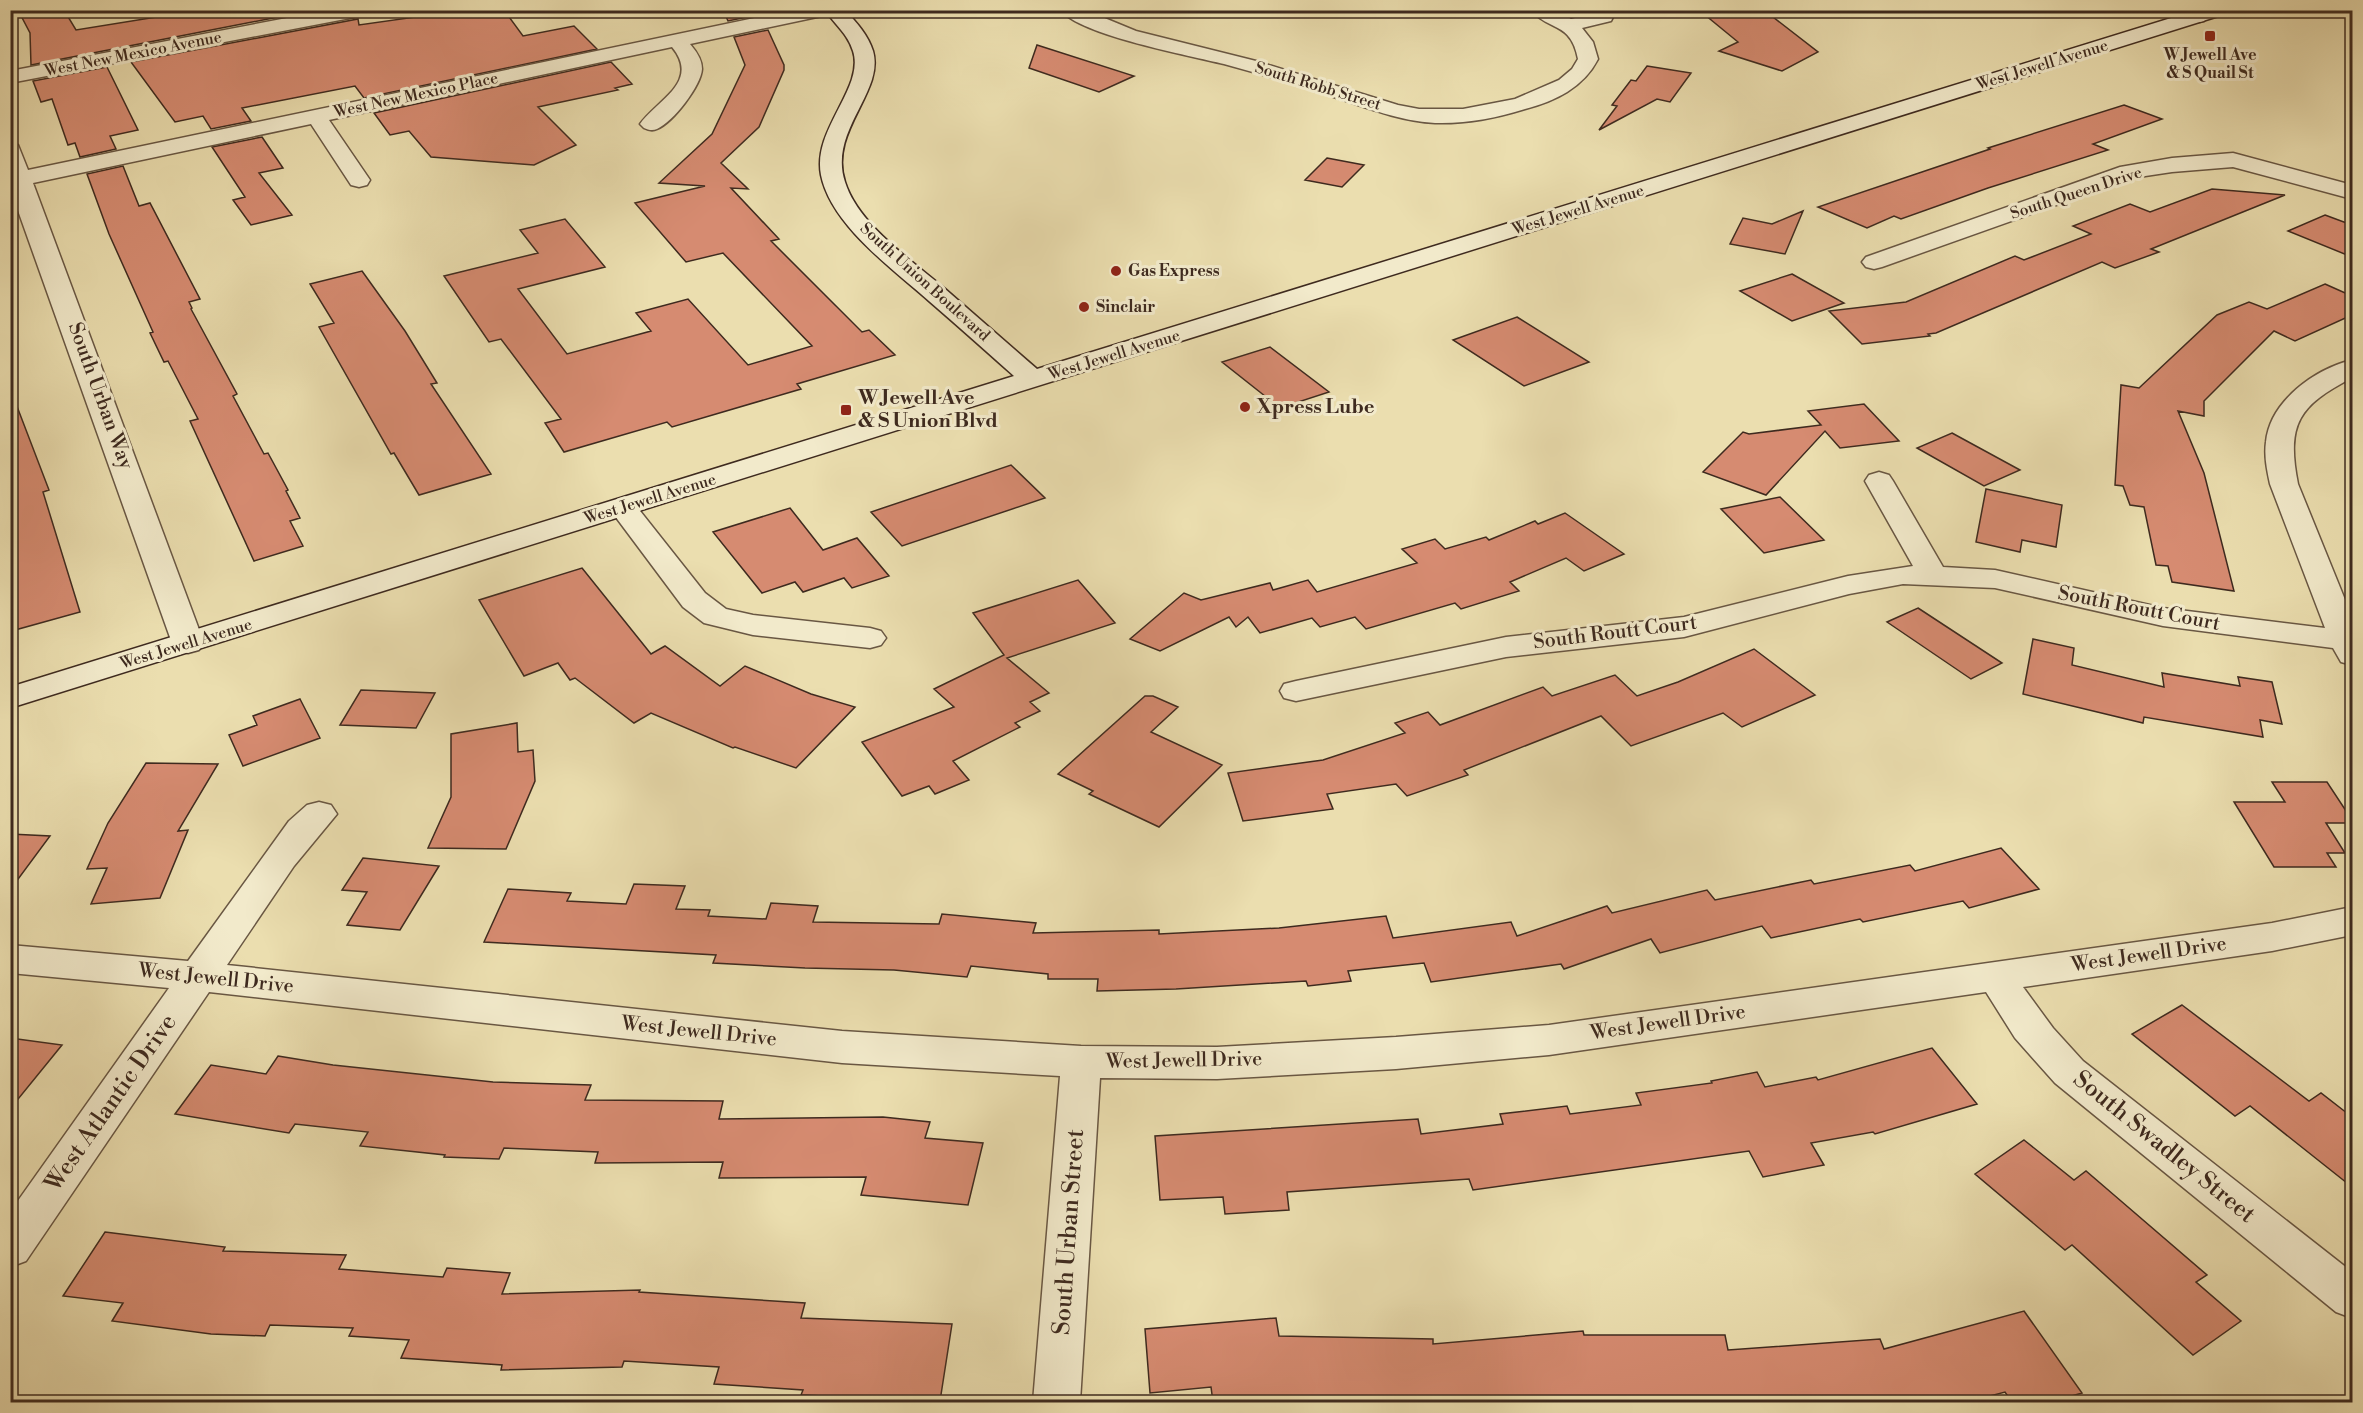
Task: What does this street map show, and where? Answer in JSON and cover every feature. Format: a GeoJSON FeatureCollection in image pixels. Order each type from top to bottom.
{"type":"FeatureCollection","features":[{"type":"Feature","properties":{"kind":"street","name":"West New Mexico Avenue"},"geometry":{"type":"LineString","coordinates":[[10,77],[361,10]]}},
{"type":"Feature","properties":{"kind":"street","name":"West New Mexico Place"},"geometry":{"type":"LineString","coordinates":[[14,170],[316,116],[822,10]]}},
{"type":"Feature","properties":{"kind":"street","name":"South Union Boulevard"},"geometry":{"type":"LineString","coordinates":[[834,10],[860,38],[865,60],[860,85],[832,148],[831,171],[840,198],[872,236],[1034,381]]}},
{"type":"Feature","properties":{"kind":"street","name":"South Robb Street"},"geometry":{"type":"LineString","coordinates":[[1070,10],[1102,26],[1246,64],[1418,115],[1458,115],[1497,110],[1539,98],[1568,83],[1585,67],[1588,58],[1585,41],[1567,25]]}},
{"type":"Feature","properties":{"kind":"street"},"geometry":{"type":"LineString","coordinates":[[1540,10],[1567,25],[1604,17]]}},
{"type":"Feature","properties":{"kind":"street","name":"West Jewell Avenue"},"geometry":{"type":"LineString","coordinates":[[10,698],[1034,381],[2198,13]]}},
{"type":"Feature","properties":{"kind":"street"},"geometry":{"type":"LineString","coordinates":[[651,124],[669,108],[690,76],[692,64],[690,58],[677,41]]}},
{"type":"Feature","properties":{"kind":"street"},"geometry":{"type":"LineString","coordinates":[[1402,132],[1418,115]]}},
{"type":"Feature","properties":{"kind":"street"},"geometry":{"type":"LineString","coordinates":[[316,116],[359,180]]}},
{"type":"Feature","properties":{"kind":"street","name":"South Queen Drive"},"geometry":{"type":"LineString","coordinates":[[1874,262],[2128,172],[2172,165],[2234,160],[2352,192]]}},
{"type":"Feature","properties":{"kind":"street","name":"South Urban Way"},"geometry":{"type":"LineString","coordinates":[[14,170],[188,643]]}},
{"type":"Feature","properties":{"kind":"street"},"geometry":{"type":"LineString","coordinates":[[2349,648],[2284,484],[2278,460],[2278,440],[2284,424],[2301,399],[2314,388],[2352,368]]}},
{"type":"Feature","properties":{"kind":"street"},"geometry":{"type":"LineString","coordinates":[[1879,481],[1933,575]]}},
{"type":"Feature","properties":{"kind":"street"},"geometry":{"type":"LineString","coordinates":[[623,508],[694,600],[715,616],[753,625],[870,638]]}},
{"type":"Feature","properties":{"kind":"street","name":"South Routt Court"},"geometry":{"type":"LineString","coordinates":[[1296,691],[1506,647],[1684,627],[1877,579],[1933,575],[2015,583],[2163,617],[2349,648]]}},
{"type":"Feature","properties":{"kind":"street","name":"West Atlantic Drive"},"geometry":{"type":"LineString","coordinates":[[10,1248],[281,857],[302,830],[319,814]]}},
{"type":"Feature","properties":{"kind":"street","name":"West Jewell Drive"},"geometry":{"type":"LineString","coordinates":[[10,959],[199,976],[842,1047],[1081,1062],[1216,1063],[1465,1048],[1549,1040],[2272,937],[2352,921]]}},
{"type":"Feature","properties":{"kind":"street","name":"South Swadley Street"},"geometry":{"type":"LineString","coordinates":[[1997,976],[2014,1008],[2046,1049],[2069,1072],[2352,1298]]}},
{"type":"Feature","properties":{"kind":"street","name":"South Urban Street"},"geometry":{"type":"LineString","coordinates":[[1057,1402],[1081,1062]]}},
{"type":"Feature","properties":{"kind":"building"},"geometry":{"type":"Polygon","coordinates":[[[18,10],[64,10],[76,30],[200,10],[314,10],[31,65],[30,33],[18,10]]]}},
{"type":"Feature","properties":{"kind":"building"},"geometry":{"type":"Polygon","coordinates":[[[434,10],[504,10],[523,36],[574,26],[597,49],[364,98],[355,86],[242,108],[251,121],[211,129],[203,116],[175,122],[131,62],[358,19],[359,25],[437,14],[434,10]]]}},
{"type":"Feature","properties":{"kind":"building"},"geometry":{"type":"Polygon","coordinates":[[[723,10],[760,10],[762,14],[728,21],[723,10]]]}},
{"type":"Feature","properties":{"kind":"building"},"geometry":{"type":"Polygon","coordinates":[[[1699,10],[1764,10],[1818,52],[1782,71],[1719,51],[1738,42],[1699,10]]]}},
{"type":"Feature","properties":{"kind":"building"},"geometry":{"type":"Polygon","coordinates":[[[768,30],[784,65],[784,70],[759,127],[721,163],[748,189],[731,188],[779,239],[771,241],[862,332],[869,330],[895,355],[797,384],[801,389],[672,427],[667,422],[564,452],[545,423],[561,419],[501,339],[489,342],[444,276],[538,253],[520,230],[565,219],[605,267],[518,289],[567,354],[651,331],[636,313],[688,299],[748,365],[812,346],[723,253],[686,262],[635,203],[705,186],[659,183],[712,134],[745,65],[734,37],[768,30]]]}},
{"type":"Feature","properties":{"kind":"building"},"geometry":{"type":"Polygon","coordinates":[[[1037,45],[1134,76],[1099,92],[1029,68],[1037,45]]]}},
{"type":"Feature","properties":{"kind":"building"},"geometry":{"type":"Polygon","coordinates":[[[611,62],[632,84],[615,88],[618,90],[538,107],[576,145],[534,165],[431,157],[409,131],[390,135],[374,113],[611,62]]]}},
{"type":"Feature","properties":{"kind":"building"},"geometry":{"type":"Polygon","coordinates":[[[1647,66],[1691,73],[1670,102],[1657,99],[1599,130],[1617,106],[1612,105],[1631,80],[1636,81],[1647,66]]]}},
{"type":"Feature","properties":{"kind":"building"},"geometry":{"type":"Polygon","coordinates":[[[107,67],[138,130],[110,136],[116,149],[80,157],[75,143],[68,145],[52,99],[41,102],[33,81],[107,67]]]}},
{"type":"Feature","properties":{"kind":"building"},"geometry":{"type":"Polygon","coordinates":[[[2124,105],[2162,119],[2093,144],[2108,150],[1988,188],[1901,219],[1894,216],[1867,228],[1818,207],[1990,149],[1988,148],[2124,105]]]}},
{"type":"Feature","properties":{"kind":"building"},"geometry":{"type":"Polygon","coordinates":[[[262,137],[283,168],[259,173],[292,215],[251,225],[233,200],[245,197],[212,147],[262,137]]]}},
{"type":"Feature","properties":{"kind":"building"},"geometry":{"type":"Polygon","coordinates":[[[1327,158],[1364,165],[1342,187],[1305,180],[1327,158]]]}},
{"type":"Feature","properties":{"kind":"building"},"geometry":{"type":"Polygon","coordinates":[[[123,166],[139,206],[150,203],[200,299],[189,302],[191,309],[237,394],[233,396],[264,454],[268,453],[288,490],[286,491],[300,518],[290,521],[303,546],[254,561],[190,421],[198,419],[168,361],[164,362],[150,333],[153,332],[109,234],[87,174],[123,166]]]}},
{"type":"Feature","properties":{"kind":"building"},"geometry":{"type":"Polygon","coordinates":[[[2212,189],[2285,195],[2151,249],[2159,252],[2115,268],[2102,262],[1936,333],[1928,334],[1930,336],[1862,344],[1829,311],[1906,302],[2015,256],[2024,260],[2091,234],[2073,226],[2130,204],[2150,212],[2212,189]]]}},
{"type":"Feature","properties":{"kind":"building"},"geometry":{"type":"Polygon","coordinates":[[[1803,211],[1785,254],[1730,244],[1743,218],[1772,224],[1803,211]]]}},
{"type":"Feature","properties":{"kind":"building"},"geometry":{"type":"Polygon","coordinates":[[[2325,215],[2352,225],[2352,257],[2288,231],[2325,215]]]}},
{"type":"Feature","properties":{"kind":"building"},"geometry":{"type":"Polygon","coordinates":[[[362,271],[405,331],[437,383],[431,384],[491,474],[419,495],[394,453],[391,454],[319,327],[334,323],[310,284],[362,271]]]}},
{"type":"Feature","properties":{"kind":"building"},"geometry":{"type":"Polygon","coordinates":[[[1792,274],[1844,303],[1792,321],[1740,291],[1792,274]]]}},
{"type":"Feature","properties":{"kind":"building"},"geometry":{"type":"Polygon","coordinates":[[[2325,284],[2352,296],[2352,315],[2295,341],[2274,331],[2204,401],[2204,416],[2178,411],[2204,473],[2234,591],[2172,582],[2168,566],[2156,565],[2144,507],[2130,505],[2123,486],[2115,485],[2121,385],[2139,388],[2217,315],[2249,302],[2267,309],[2325,284]]]}},
{"type":"Feature","properties":{"kind":"building"},"geometry":{"type":"Polygon","coordinates":[[[1517,317],[1589,362],[1524,386],[1453,340],[1517,317]]]}},
{"type":"Feature","properties":{"kind":"building"},"geometry":{"type":"Polygon","coordinates":[[[1270,347],[1329,392],[1280,408],[1222,362],[1270,347]]]}},
{"type":"Feature","properties":{"kind":"building"},"geometry":{"type":"Polygon","coordinates":[[[10,396],[13,396],[49,490],[43,492],[80,612],[15,630],[10,610],[10,396]]]}},
{"type":"Feature","properties":{"kind":"building"},"geometry":{"type":"Polygon","coordinates":[[[1864,404],[1899,441],[1840,448],[1825,431],[1766,495],[1703,472],[1743,432],[1749,434],[1821,425],[1808,411],[1864,404]]]}},
{"type":"Feature","properties":{"kind":"building"},"geometry":{"type":"Polygon","coordinates":[[[1952,433],[2020,470],[1984,486],[1917,448],[1952,433]]]}},
{"type":"Feature","properties":{"kind":"building"},"geometry":{"type":"Polygon","coordinates":[[[1011,465],[1045,498],[902,546],[871,512],[1011,465]]]}},
{"type":"Feature","properties":{"kind":"building"},"geometry":{"type":"Polygon","coordinates":[[[1986,489],[2062,505],[2056,547],[2022,540],[2020,552],[1976,542],[1986,489]]]}},
{"type":"Feature","properties":{"kind":"building"},"geometry":{"type":"Polygon","coordinates":[[[1780,497],[1824,540],[1764,553],[1721,509],[1780,497]]]}},
{"type":"Feature","properties":{"kind":"building"},"geometry":{"type":"Polygon","coordinates":[[[790,508],[823,550],[857,538],[889,576],[852,588],[844,578],[803,592],[795,582],[762,593],[713,532],[790,508]]]}},
{"type":"Feature","properties":{"kind":"building"},"geometry":{"type":"Polygon","coordinates":[[[1565,513],[1624,554],[1584,571],[1566,558],[1510,582],[1519,591],[1461,609],[1455,603],[1366,629],[1355,617],[1320,627],[1312,618],[1260,633],[1248,617],[1236,627],[1229,617],[1160,651],[1130,639],[1184,593],[1201,600],[1270,583],[1273,590],[1308,580],[1317,592],[1417,563],[1402,549],[1435,539],[1445,549],[1486,537],[1489,540],[1535,521],[1538,524],[1565,513]]]}},
{"type":"Feature","properties":{"kind":"building"},"geometry":{"type":"Polygon","coordinates":[[[582,568],[651,654],[665,646],[720,686],[745,666],[811,694],[855,707],[796,768],[733,748],[651,713],[634,723],[575,678],[570,680],[558,663],[524,676],[479,600],[582,568]]]}},
{"type":"Feature","properties":{"kind":"building"},"geometry":{"type":"Polygon","coordinates":[[[1078,580],[1115,623],[1007,658],[1049,693],[1030,702],[1040,711],[1015,723],[1020,727],[953,761],[969,780],[935,794],[929,786],[902,796],[862,742],[954,707],[934,689],[1004,655],[973,613],[1078,580]]]}},
{"type":"Feature","properties":{"kind":"building"},"geometry":{"type":"Polygon","coordinates":[[[1918,608],[2002,663],[1971,679],[1887,622],[1918,608]]]}},
{"type":"Feature","properties":{"kind":"building"},"geometry":{"type":"Polygon","coordinates":[[[2033,639],[2074,648],[2072,665],[2164,687],[2162,673],[2240,686],[2238,677],[2272,682],[2282,724],[2260,720],[2263,737],[2144,717],[2143,723],[2023,694],[2033,639]]]}},
{"type":"Feature","properties":{"kind":"building"},"geometry":{"type":"Polygon","coordinates":[[[1754,649],[1815,695],[1742,727],[1723,713],[1631,746],[1601,716],[1464,770],[1468,775],[1407,796],[1396,784],[1327,794],[1333,809],[1243,821],[1228,773],[1323,760],[1405,733],[1395,723],[1428,712],[1440,725],[1543,687],[1552,696],[1615,675],[1637,696],[1678,682],[1754,649]]]}},
{"type":"Feature","properties":{"kind":"building"},"geometry":{"type":"Polygon","coordinates":[[[361,690],[435,693],[416,728],[340,725],[361,690]]]}},
{"type":"Feature","properties":{"kind":"building"},"geometry":{"type":"Polygon","coordinates":[[[1145,696],[1153,696],[1178,707],[1151,732],[1222,765],[1159,827],[1089,794],[1093,791],[1058,774],[1145,696]]]}},
{"type":"Feature","properties":{"kind":"building"},"geometry":{"type":"Polygon","coordinates":[[[300,699],[320,738],[243,766],[229,735],[257,725],[253,716],[300,699]]]}},
{"type":"Feature","properties":{"kind":"building"},"geometry":{"type":"Polygon","coordinates":[[[517,723],[518,752],[533,750],[535,781],[506,849],[428,848],[451,797],[451,734],[517,723]]]}},
{"type":"Feature","properties":{"kind":"building"},"geometry":{"type":"Polygon","coordinates":[[[146,763],[218,764],[178,831],[188,830],[160,898],[91,904],[107,868],[87,869],[108,823],[146,763]]]}},
{"type":"Feature","properties":{"kind":"building"},"geometry":{"type":"Polygon","coordinates":[[[2272,782],[2327,782],[2352,820],[2352,823],[2326,823],[2345,853],[2327,853],[2336,867],[2274,867],[2234,802],[2285,802],[2272,782]]]}},
{"type":"Feature","properties":{"kind":"building"},"geometry":{"type":"Polygon","coordinates":[[[10,834],[50,836],[10,890],[10,834]]]}},
{"type":"Feature","properties":{"kind":"building"},"geometry":{"type":"Polygon","coordinates":[[[2001,848],[2039,889],[1969,908],[1963,901],[1863,922],[1860,919],[1771,938],[1762,926],[1660,953],[1651,939],[1564,969],[1561,964],[1431,982],[1424,963],[1348,971],[1351,981],[1308,986],[1306,981],[1097,991],[1098,979],[1048,979],[1048,974],[971,966],[967,977],[894,970],[713,963],[716,955],[484,942],[508,889],[571,893],[567,901],[626,904],[634,884],[685,886],[676,909],[710,910],[708,916],[766,919],[771,903],[818,906],[813,922],[939,924],[942,914],[1036,923],[1033,933],[1159,930],[1159,934],[1279,928],[1386,916],[1393,938],[1511,922],[1517,936],[1607,906],[1612,913],[1707,890],[1715,900],[1811,880],[1814,884],[1910,865],[1915,871],[2001,848]]]}},
{"type":"Feature","properties":{"kind":"building"},"geometry":{"type":"Polygon","coordinates":[[[363,858],[439,866],[400,930],[347,925],[367,892],[342,890],[363,858]]]}},
{"type":"Feature","properties":{"kind":"building"},"geometry":{"type":"Polygon","coordinates":[[[2182,1005],[2309,1101],[2321,1093],[2352,1117],[2352,1187],[2250,1106],[2235,1116],[2132,1034],[2182,1005]]]}},
{"type":"Feature","properties":{"kind":"building"},"geometry":{"type":"Polygon","coordinates":[[[10,1038],[62,1045],[10,1109],[10,1038]]]}},
{"type":"Feature","properties":{"kind":"building"},"geometry":{"type":"Polygon","coordinates":[[[1932,1048],[1977,1104],[1875,1134],[1873,1132],[1811,1143],[1824,1165],[1763,1177],[1749,1151],[1473,1190],[1469,1179],[1287,1192],[1289,1210],[1225,1214],[1223,1197],[1160,1200],[1155,1136],[1418,1119],[1421,1134],[1503,1124],[1500,1114],[1567,1106],[1570,1114],[1641,1105],[1636,1093],[1712,1083],[1711,1081],[1757,1072],[1765,1087],[1816,1077],[1818,1080],[1932,1048]]]}},
{"type":"Feature","properties":{"kind":"building"},"geometry":{"type":"Polygon","coordinates":[[[278,1056],[333,1065],[493,1082],[591,1085],[585,1100],[723,1101],[719,1119],[883,1117],[930,1122],[925,1138],[983,1143],[968,1205],[861,1195],[866,1177],[719,1178],[723,1162],[595,1163],[598,1152],[504,1148],[499,1159],[444,1157],[445,1155],[360,1146],[368,1132],[295,1124],[289,1133],[175,1114],[211,1065],[266,1074],[278,1056]]]}},
{"type":"Feature","properties":{"kind":"building"},"geometry":{"type":"Polygon","coordinates":[[[2024,1140],[2074,1180],[2086,1171],[2207,1275],[2196,1282],[2241,1321],[2193,1355],[2072,1245],[2065,1250],[1975,1174],[2024,1140]]]}},
{"type":"Feature","properties":{"kind":"building"},"geometry":{"type":"Polygon","coordinates":[[[105,1232],[225,1247],[223,1251],[346,1255],[339,1269],[443,1277],[447,1268],[510,1273],[502,1294],[640,1290],[639,1292],[805,1303],[801,1318],[952,1324],[940,1401],[801,1395],[803,1390],[714,1384],[719,1367],[624,1361],[622,1367],[501,1370],[502,1365],[401,1358],[409,1340],[349,1336],[353,1328],[270,1325],[265,1336],[211,1334],[112,1321],[123,1303],[63,1296],[105,1232]]]}},
{"type":"Feature","properties":{"kind":"building"},"geometry":{"type":"Polygon","coordinates":[[[2024,1311],[2082,1393],[2051,1402],[2012,1402],[2005,1392],[1967,1402],[1213,1402],[1211,1387],[1150,1393],[1145,1329],[1276,1318],[1279,1336],[1433,1339],[1433,1344],[1583,1331],[1584,1335],[1725,1335],[1728,1350],[1880,1339],[1884,1349],[2024,1311]]]}},
{"type":"Feature","properties":{"kind":"place","name":"W Jewell Ave & S Quail St"},"geometry":{"type":"Point","coordinates":[2210,36]}},
{"type":"Feature","properties":{"kind":"place","name":"Gas Express"},"geometry":{"type":"Point","coordinates":[1116,271]}},
{"type":"Feature","properties":{"kind":"place","name":"Sinclair"},"geometry":{"type":"Point","coordinates":[1084,307]}},
{"type":"Feature","properties":{"kind":"place","name":"Xpress Lube"},"geometry":{"type":"Point","coordinates":[1245,407]}},
{"type":"Feature","properties":{"kind":"place","name":"W Jewell Ave & S Union Blvd"},"geometry":{"type":"Point","coordinates":[846,410]}}]}
